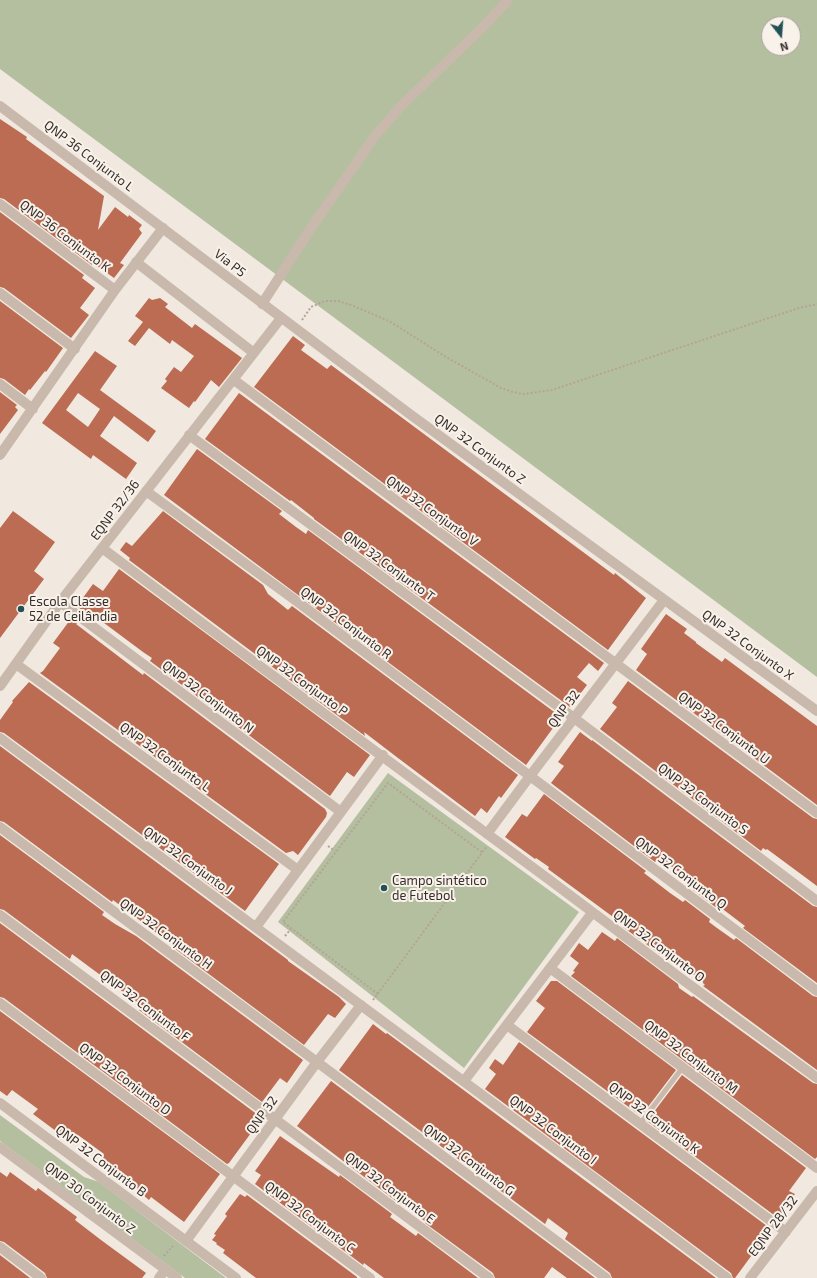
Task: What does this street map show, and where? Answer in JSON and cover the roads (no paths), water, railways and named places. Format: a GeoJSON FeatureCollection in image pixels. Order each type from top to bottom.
{"type":"FeatureCollection","features":[{"type":"Feature","properties":{"kind":"street"},"geometry":{"type":"LineString","coordinates":[[262,304],[311,228],[375,136],[401,106],[482,28],[508,0]]}},
{"type":"Feature","properties":{"kind":"street","name":"QNP 36 Conjunto L"},"geometry":{"type":"LineString","coordinates":[[0,106],[163,228]]}},
{"type":"Feature","properties":{"kind":"street","name":"QNP 36 Conjunto K"},"geometry":{"type":"LineString","coordinates":[[0,204],[115,290]]}},
{"type":"Feature","properties":{"kind":"street"},"geometry":{"type":"LineString","coordinates":[[0,455],[115,290],[163,228]]}},
{"type":"Feature","properties":{"kind":"street","name":"Via P5"},"geometry":{"type":"LineString","coordinates":[[163,228],[281,318]]}},
{"type":"Feature","properties":{"kind":"street"},"geometry":{"type":"LineString","coordinates":[[136,262],[254,353]]}},
{"type":"Feature","properties":{"kind":"street"},"geometry":{"type":"LineString","coordinates":[[0,293],[75,349]]}},
{"type":"Feature","properties":{"kind":"street","name":"EQNP 32/36"},"geometry":{"type":"LineString","coordinates":[[0,686],[60,602],[281,318]]}},
{"type":"Feature","properties":{"kind":"street","name":"QNP 32 Conjunto Z"},"geometry":{"type":"LineString","coordinates":[[281,318],[664,600]]}},
{"type":"Feature","properties":{"kind":"street","name":"QNP 32 Conjunto V"},"geometry":{"type":"LineString","coordinates":[[234,380],[616,663]]}},
{"type":"Feature","properties":{"kind":"street"},"geometry":{"type":"LineString","coordinates":[[0,384],[33,409]]}},
{"type":"Feature","properties":{"kind":"street","name":"QNP 32 Conjunto T"},"geometry":{"type":"LineString","coordinates":[[189,435],[574,718]]}},
{"type":"Feature","properties":{"kind":"street","name":"QNP 32 Conjunto R"},"geometry":{"type":"LineString","coordinates":[[146,491],[530,776]]}},
{"type":"Feature","properties":{"kind":"street","name":"QNP 32 Conjunto P"},"geometry":{"type":"LineString","coordinates":[[102,548],[487,834]]}},
{"type":"Feature","properties":{"kind":"street","name":"QNP 32"},"geometry":{"type":"LineString","coordinates":[[487,834],[664,600]]}},
{"type":"Feature","properties":{"kind":"street","name":"QNP 32 Conjunto X"},"geometry":{"type":"LineString","coordinates":[[664,600],[817,711]]}},
{"type":"Feature","properties":{"kind":"street","name":"QNP 32 Conjunto N"},"geometry":{"type":"LineString","coordinates":[[60,602],[341,812]]}},
{"type":"Feature","properties":{"kind":"street","name":"QNP 32 Conjunto U"},"geometry":{"type":"LineString","coordinates":[[616,663],[817,813]]}},
{"type":"Feature","properties":{"kind":"street","name":"QNP 32 Conjunto L"},"geometry":{"type":"LineString","coordinates":[[16,664],[298,870]]}},
{"type":"Feature","properties":{"kind":"street","name":"QNP 32 Conjunto S"},"geometry":{"type":"LineString","coordinates":[[574,718],[817,901]]}},
{"type":"Feature","properties":{"kind":"street","name":"QNP 32 Conjunto J"},"geometry":{"type":"LineString","coordinates":[[0,738],[361,1005]]}},
{"type":"Feature","properties":{"kind":"street"},"geometry":{"type":"LineString","coordinates":[[256,927],[383,756]]}},
{"type":"Feature","properties":{"kind":"street","name":"QNP 32 Conjunto Q"},"geometry":{"type":"LineString","coordinates":[[530,776],[817,991]]}},
{"type":"Feature","properties":{"kind":"street","name":"QNP 32 Conjunto H"},"geometry":{"type":"LineString","coordinates":[[0,827],[317,1062]]}},
{"type":"Feature","properties":{"kind":"street","name":"QNP 32 Conjunto O"},"geometry":{"type":"LineString","coordinates":[[487,834],[817,1078]]}},
{"type":"Feature","properties":{"kind":"street"},"geometry":{"type":"LineString","coordinates":[[464,1081],[592,912]]}},
{"type":"Feature","properties":{"kind":"street","name":"QNP 32 Conjunto F"},"geometry":{"type":"LineString","coordinates":[[0,915],[275,1119]]}},
{"type":"Feature","properties":{"kind":"street","name":"QNP 32 Conjunto M"},"geometry":{"type":"LineString","coordinates":[[550,968],[817,1168]]}},
{"type":"Feature","properties":{"kind":"street","name":"QNP 32 Conjunto D"},"geometry":{"type":"LineString","coordinates":[[0,1003],[234,1176]]}},
{"type":"Feature","properties":{"kind":"street","name":"QNP 32"},"geometry":{"type":"LineString","coordinates":[[183,1239],[234,1176],[317,1062],[361,1005]]}},
{"type":"Feature","properties":{"kind":"street","name":"QNP 32 Conjunto I"},"geometry":{"type":"LineString","coordinates":[[361,1005],[727,1278]]}},
{"type":"Feature","properties":{"kind":"street","name":"QNP 32 Conjunto K"},"geometry":{"type":"LineString","coordinates":[[507,1025],[786,1232]]}},
{"type":"Feature","properties":{"kind":"street","name":"QNP 32 Conjunto G"},"geometry":{"type":"LineString","coordinates":[[317,1062],[606,1278]]}},
{"type":"Feature","properties":{"kind":"street","name":"QNP 32 Conjunto B"},"geometry":{"type":"LineString","coordinates":[[0,1103],[236,1278]]}},
{"type":"Feature","properties":{"kind":"street","name":"QNP 32 Conjunto E"},"geometry":{"type":"LineString","coordinates":[[275,1119],[489,1278]]}},
{"type":"Feature","properties":{"kind":"street","name":"QNP 30 Conjunto Z"},"geometry":{"type":"LineString","coordinates":[[0,1146],[177,1278]]}},
{"type":"Feature","properties":{"kind":"street","name":"QNP 32 Conjunto C"},"geometry":{"type":"LineString","coordinates":[[234,1176],[370,1278]]}},
{"type":"Feature","properties":{"kind":"street","name":"EQNP 28/32"},"geometry":{"type":"LineString","coordinates":[[750,1278],[817,1190]]}},
{"type":"Feature","properties":{"kind":"street"},"geometry":{"type":"LineString","coordinates":[[0,1247],[41,1278]]}},
{"type":"Feature","properties":{"kind":"street"},"geometry":{"type":"LineString","coordinates":[[159,1278],[161,1267]]}},
{"type":"Feature","properties":{"kind":"lane"},"geometry":{"type":"LineString","coordinates":[[640,1124],[684,1067]]}},
{"type":"Feature","properties":{"kind":"place","name":"Escola Classe 52 de Ceilândia"},"geometry":{"type":"Point","coordinates":[21,609]}},
{"type":"Feature","properties":{"kind":"place","name":"Campo sintético de Futebol"},"geometry":{"type":"Point","coordinates":[384,888]}}]}
